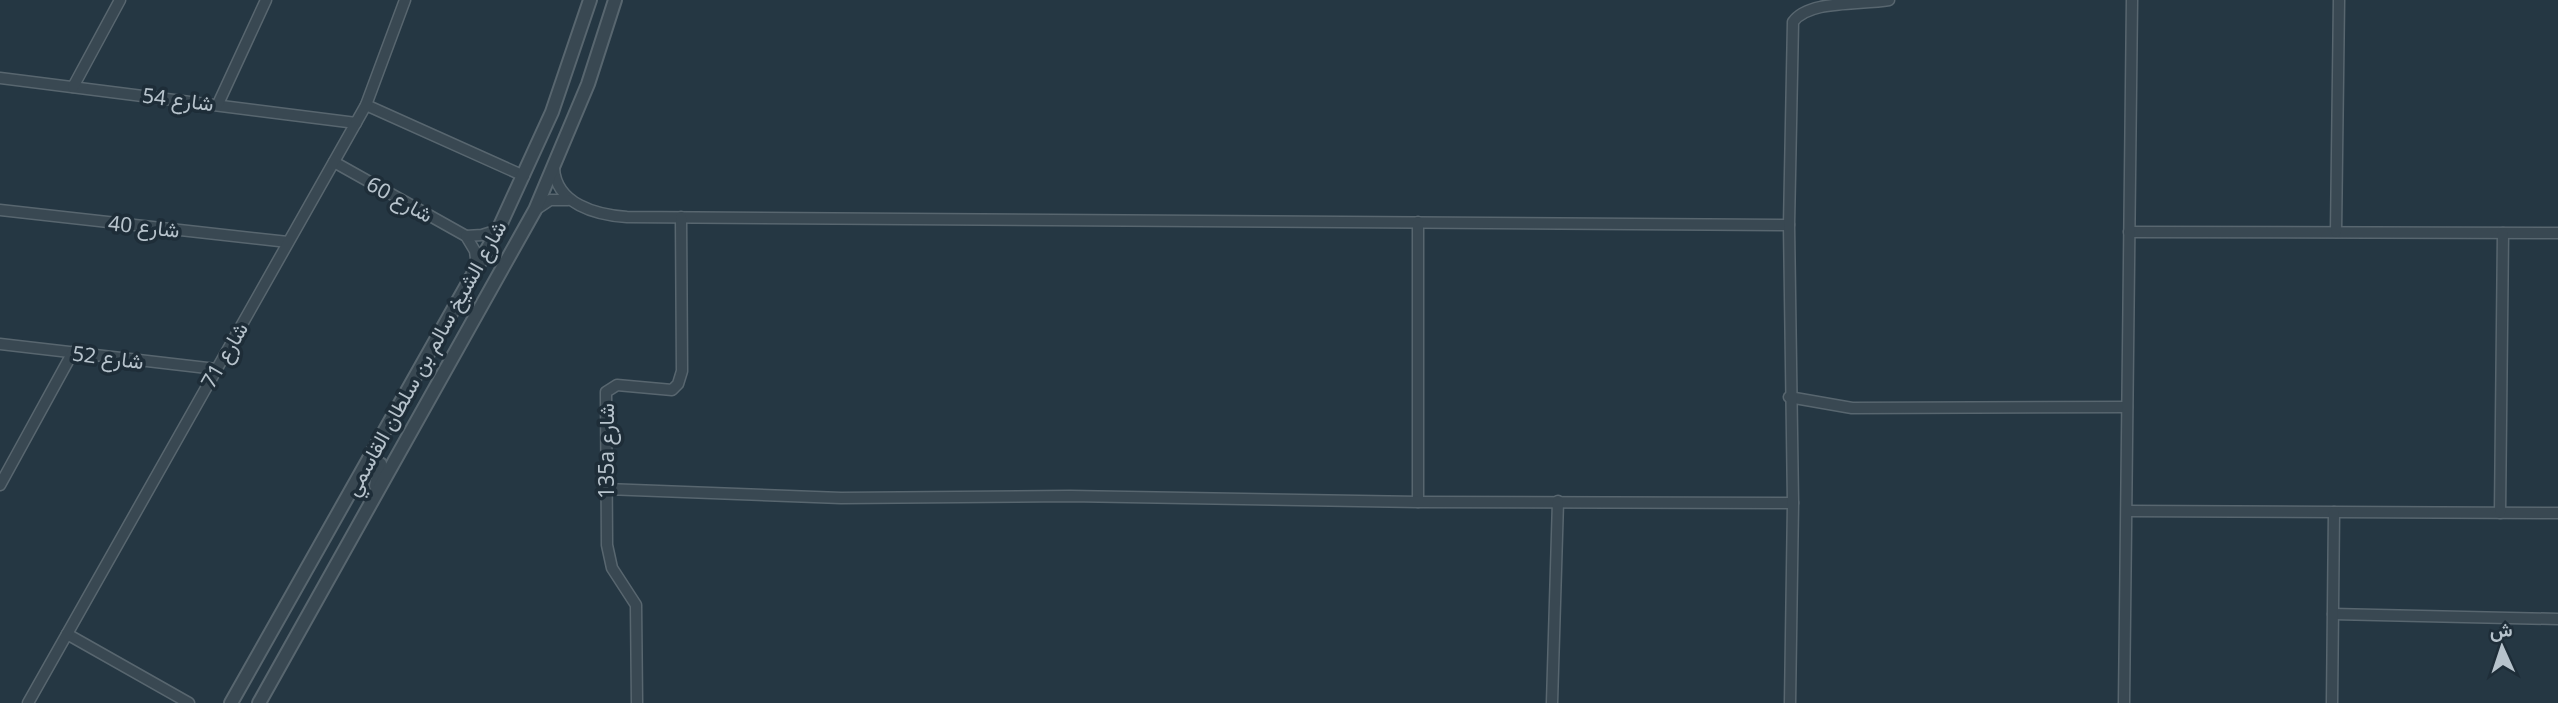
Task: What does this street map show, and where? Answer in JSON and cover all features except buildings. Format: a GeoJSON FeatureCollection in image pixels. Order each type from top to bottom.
{"type":"FeatureCollection","features":[{"type":"Feature","properties":{"kind":"street"},"geometry":{"type":"LineString","coordinates":[[74,87],[120,0]]}},
{"type":"Feature","properties":{"kind":"street"},"geometry":{"type":"LineString","coordinates":[[218,104],[266,0]]}},
{"type":"Feature","properties":{"kind":"street","name":"شارع 71"},"geometry":{"type":"LineString","coordinates":[[28,703],[366,105],[404,0]]}},
{"type":"Feature","properties":{"kind":"street","name":"شارع الشيخ سالم بن سلطان القاسمي"},"geometry":{"type":"LineString","coordinates":[[231,703],[498,230],[524,176],[566,73],[590,0]]}},
{"type":"Feature","properties":{"kind":"street","name":"شارع الشيخ سالم بن سلطان القاسمي"},"geometry":{"type":"LineString","coordinates":[[260,703],[535,210],[589,84],[615,0]]}},
{"type":"Feature","properties":{"kind":"street"},"geometry":{"type":"LineString","coordinates":[[1790,703],[1793,503],[1789,397],[1789,225],[1792,32],[1797,13],[1813,2],[1889,0]]}},
{"type":"Feature","properties":{"kind":"street"},"geometry":{"type":"LineString","coordinates":[[2124,703],[2132,0]]}},
{"type":"Feature","properties":{"kind":"street"},"geometry":{"type":"LineString","coordinates":[[2336,232],[2339,0]]}},
{"type":"Feature","properties":{"kind":"street","name":"شارع 54"},"geometry":{"type":"LineString","coordinates":[[0,78],[356,123]]}},
{"type":"Feature","properties":{"kind":"street"},"geometry":{"type":"LineString","coordinates":[[366,105],[524,176]]}},
{"type":"Feature","properties":{"kind":"street","name":"شارع 60"},"geometry":{"type":"LineString","coordinates":[[334,162],[466,236]]}},
{"type":"Feature","properties":{"kind":"street"},"geometry":{"type":"LineString","coordinates":[[554,169],[557,186],[569,200]]}},
{"type":"Feature","properties":{"kind":"street"},"geometry":{"type":"LineString","coordinates":[[535,210],[550,200],[569,200],[608,215],[681,217],[1789,225]]}},
{"type":"Feature","properties":{"kind":"street","name":"شارع 40"},"geometry":{"type":"LineString","coordinates":[[0,210],[288,242]]}},
{"type":"Feature","properties":{"kind":"street","name":"135a شارع"},"geometry":{"type":"LineString","coordinates":[[637,703],[636,606],[609,557],[606,392],[617,385],[672,390],[678,384],[682,371],[681,217]]}},
{"type":"Feature","properties":{"kind":"street"},"geometry":{"type":"LineString","coordinates":[[1418,222],[1418,502]]}},
{"type":"Feature","properties":{"kind":"street"},"geometry":{"type":"LineString","coordinates":[[477,268],[475,251],[466,236],[498,230]]}},
{"type":"Feature","properties":{"kind":"street"},"geometry":{"type":"LineString","coordinates":[[2129,232],[2558,233]]}},
{"type":"Feature","properties":{"kind":"street"},"geometry":{"type":"LineString","coordinates":[[2500,513],[2503,233]]}},
{"type":"Feature","properties":{"kind":"street","name":"شارع 52"},"geometry":{"type":"LineString","coordinates":[[0,344],[216,369]]}},
{"type":"Feature","properties":{"kind":"street"},"geometry":{"type":"LineString","coordinates":[[0,485],[74,352]]}},
{"type":"Feature","properties":{"kind":"street"},"geometry":{"type":"LineString","coordinates":[[1789,397],[1852,408],[2127,408]]}},
{"type":"Feature","properties":{"kind":"street"},"geometry":{"type":"LineString","coordinates":[[368,510],[380,469],[377,461],[369,459]]}},
{"type":"Feature","properties":{"kind":"street"},"geometry":{"type":"LineString","coordinates":[[606,489],[841,498],[1240,497],[1418,502],[1558,500],[1700,505],[1793,503]]}},
{"type":"Feature","properties":{"kind":"street"},"geometry":{"type":"LineString","coordinates":[[1552,703],[1558,500]]}},
{"type":"Feature","properties":{"kind":"street"},"geometry":{"type":"LineString","coordinates":[[2127,511],[2558,513]]}},
{"type":"Feature","properties":{"kind":"street"},"geometry":{"type":"LineString","coordinates":[[2332,703],[2334,512]]}},
{"type":"Feature","properties":{"kind":"street"},"geometry":{"type":"LineString","coordinates":[[2333,614],[2558,618]]}},
{"type":"Feature","properties":{"kind":"street"},"geometry":{"type":"LineString","coordinates":[[67,634],[189,703]]}}]}
